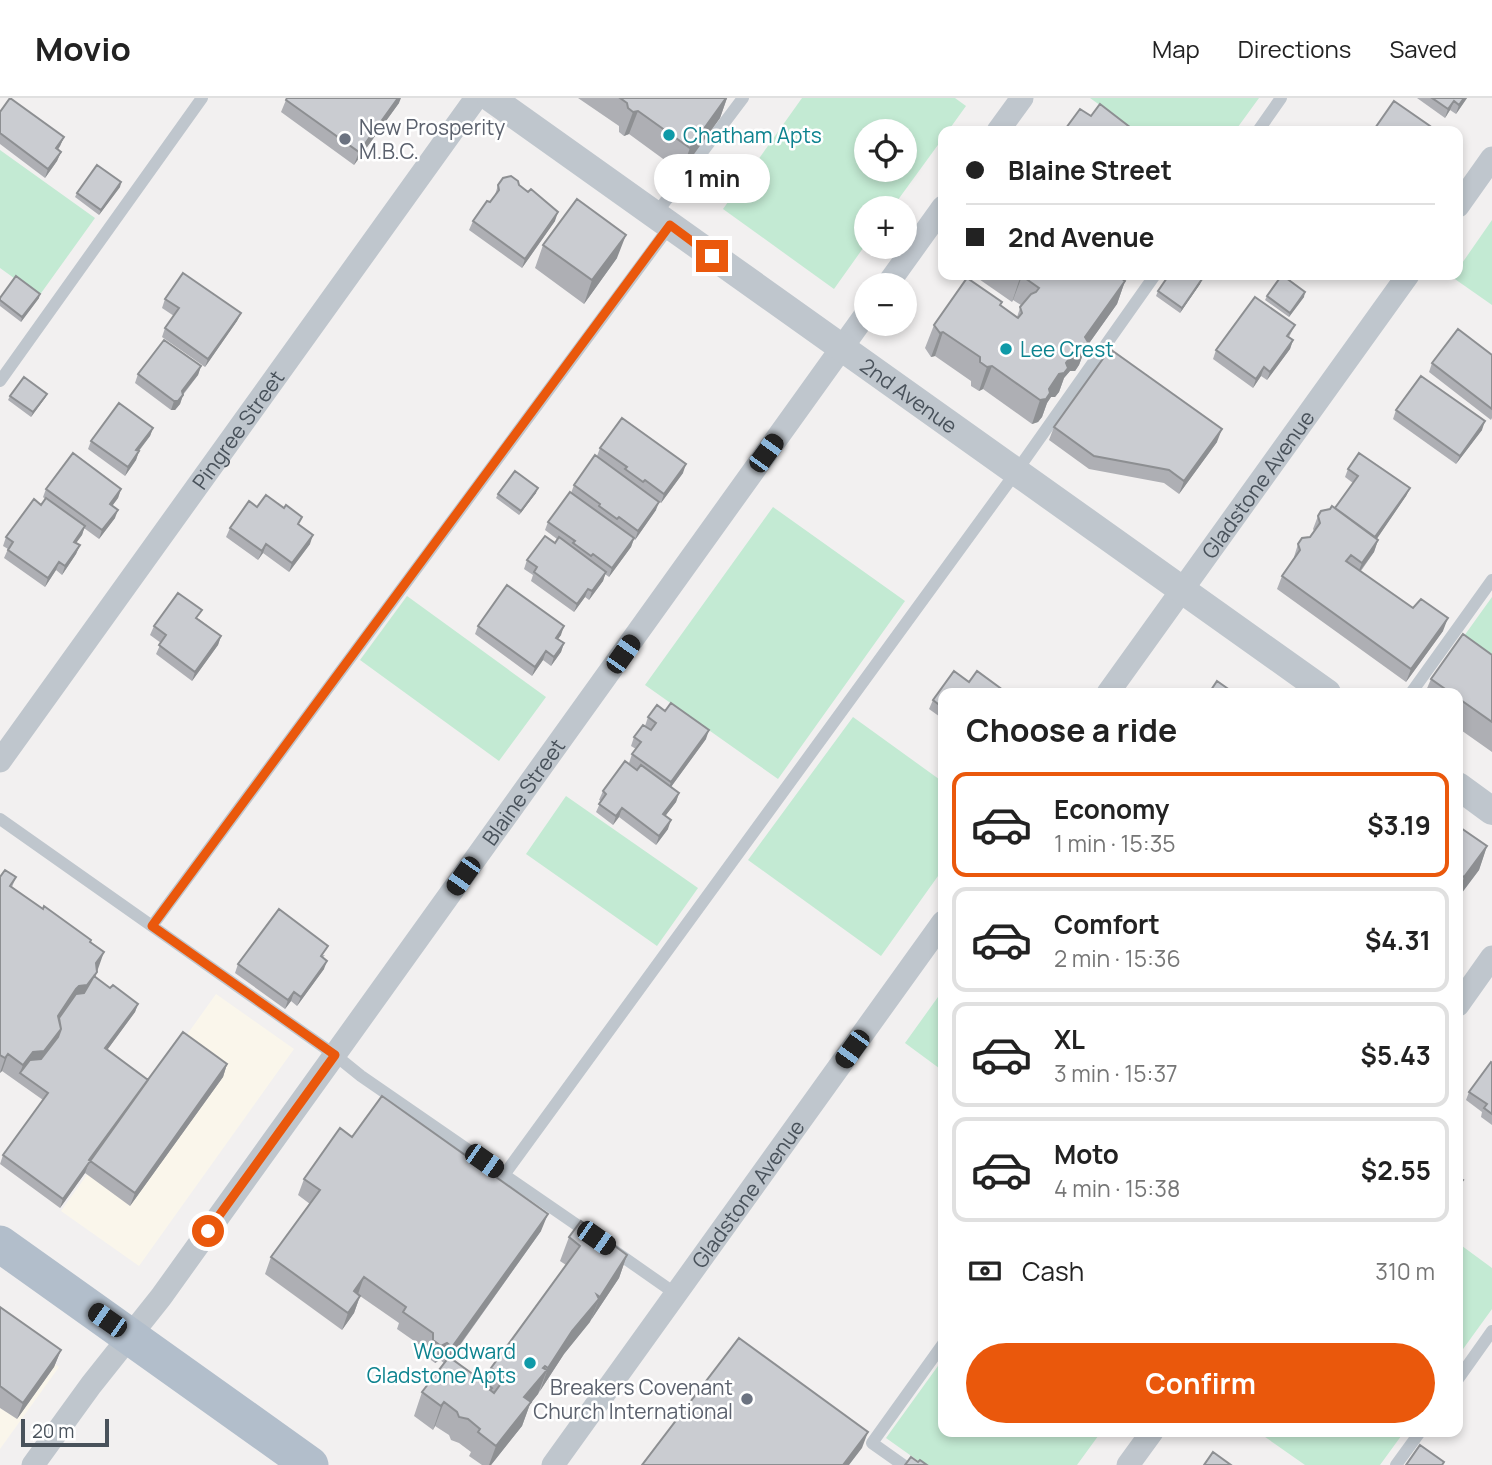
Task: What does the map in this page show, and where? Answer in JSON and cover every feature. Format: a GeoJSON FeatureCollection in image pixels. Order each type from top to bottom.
{"type":"FeatureCollection","features":[{"type":"Feature","properties":{"kind":"main road"},"geometry":{"type":"LineString","coordinates":[[0,1244],[310,1465]]}},
{"type":"Feature","properties":{"kind":"street","name":"Pingree Street"},"geometry":{"type":"LineString","coordinates":[[0,761],[476,98]]}},
{"type":"Feature","properties":{"kind":"street","name":"2nd Avenue"},"geometry":{"type":"LineString","coordinates":[[492,98],[1320,688]]}},
{"type":"Feature","properties":{"kind":"street"},"geometry":{"type":"LineString","coordinates":[[1002,126],[1022,98]]}},
{"type":"Feature","properties":{"kind":"street"},"geometry":{"type":"LineString","coordinates":[[1463,199],[1492,158]]}},
{"type":"Feature","properties":{"kind":"street"},"geometry":{"type":"LineString","coordinates":[[896,273],[938,214]]}},
{"type":"Feature","properties":{"kind":"street","name":"Gladstone Avenue"},"geometry":{"type":"LineString","coordinates":[[1112,688],[1404,280]]}},
{"type":"Feature","properties":{"kind":"street","name":"Blaine Street"},"geometry":{"type":"LineString","coordinates":[[33,1465],[161,1297],[854,331]]}},
{"type":"Feature","properties":{"kind":"street"},"geometry":{"type":"LineString","coordinates":[[1463,790],[1492,811]]}},
{"type":"Feature","properties":{"kind":"street","name":"Gladstone Avenue"},"geometry":{"type":"LineString","coordinates":[[553,1465],[938,929]]}},
{"type":"Feature","properties":{"kind":"street"},"geometry":{"type":"LineString","coordinates":[[1463,997],[1492,957]]}},
{"type":"Feature","properties":{"kind":"street"},"geometry":{"type":"LineString","coordinates":[[1128,1465],[1148,1437]]}},
{"type":"Feature","properties":{"kind":"lane"},"geometry":{"type":"LineString","coordinates":[[0,381],[202,98]]}},
{"type":"Feature","properties":{"kind":"lane"},"geometry":{"type":"LineString","coordinates":[[152,926],[663,220],[743,98]]}},
{"type":"Feature","properties":{"kind":"lane"},"geometry":{"type":"LineString","coordinates":[[1261,126],[1281,98]]}},
{"type":"Feature","properties":{"kind":"lane"},"geometry":{"type":"LineString","coordinates":[[504,1175],[1016,472],[1151,280]]}},
{"type":"Feature","properties":{"kind":"lane"},"geometry":{"type":"LineString","coordinates":[[1415,688],[1492,580]]}},
{"type":"Feature","properties":{"kind":"lane"},"geometry":{"type":"LineString","coordinates":[[0,819],[361,1076],[676,1294]]}},
{"type":"Feature","properties":{"kind":"lane"},"geometry":{"type":"LineString","coordinates":[[1463,1372],[1492,1331]]}},
{"type":"Feature","properties":{"kind":"lane"},"geometry":{"type":"LineString","coordinates":[[904,1465],[872,1443],[938,1351]]}},
{"type":"Feature","properties":{"kind":"lane"},"geometry":{"type":"LineString","coordinates":[[1395,1465],[1416,1437]]}},
{"type":"Feature","properties":{"kind":"shaded area"},"geometry":{"type":"Polygon","coordinates":[[[216,994],[294,1049],[139,1266],[61,1211],[216,994]]]}},
{"type":"Feature","properties":{"kind":"shaded area"},"geometry":{"type":"Polygon","coordinates":[[[0,1326],[59,1367],[0,1449],[0,1326]]]}},
{"type":"Feature","properties":{"kind":"green space"},"geometry":{"type":"Polygon","coordinates":[[[802,98],[955,98],[966,106],[952,126],[938,126],[938,145],[917,174],[917,119],[854,119],[854,182],[911,182],[901,196],[854,196],[855,259],[834,289],[723,209],[802,98]]]}},
{"type":"Feature","properties":{"kind":"green space"},"geometry":{"type":"Polygon","coordinates":[[[1090,98],[1259,98],[1239,126],[1129,126],[1090,98]]]}},
{"type":"Feature","properties":{"kind":"green space"},"geometry":{"type":"Polygon","coordinates":[[[0,150],[95,218],[39,296],[0,268],[0,150]]]}},
{"type":"Feature","properties":{"kind":"green space"},"geometry":{"type":"Polygon","coordinates":[[[1492,220],[1492,305],[1456,280],[1463,280],[1463,262],[1492,220]]]}},
{"type":"Feature","properties":{"kind":"green space"},"geometry":{"type":"Polygon","coordinates":[[[773,507],[905,601],[778,779],[645,685],[773,507]]]}},
{"type":"Feature","properties":{"kind":"green space"},"geometry":{"type":"Polygon","coordinates":[[[407,596],[546,697],[499,761],[360,660],[407,596]]]}},
{"type":"Feature","properties":{"kind":"green space"},"geometry":{"type":"Polygon","coordinates":[[[1492,597],[1492,678],[1454,650],[1492,597]]]}},
{"type":"Feature","properties":{"kind":"green space"},"geometry":{"type":"Polygon","coordinates":[[[853,717],[938,778],[938,876],[881,956],[748,860],[853,717]]]}},
{"type":"Feature","properties":{"kind":"green space"},"geometry":{"type":"Polygon","coordinates":[[[566,796],[698,888],[657,946],[526,854],[566,796]]]}},
{"type":"Feature","properties":{"kind":"green space"},"geometry":{"type":"Polygon","coordinates":[[[938,997],[938,1067],[905,1043],[938,997]]]}},
{"type":"Feature","properties":{"kind":"green space"},"geometry":{"type":"Polygon","coordinates":[[[1463,1247],[1492,1268],[1492,1309],[1463,1349],[1463,1247]]]}},
{"type":"Feature","properties":{"kind":"green space"},"geometry":{"type":"Polygon","coordinates":[[[938,1366],[938,1437],[1097,1437],[1077,1465],[924,1465],[886,1438],[938,1366]]]}},
{"type":"Feature","properties":{"kind":"green space"},"geometry":{"type":"Polygon","coordinates":[[[1265,1437],[1400,1437],[1380,1465],[1305,1465],[1265,1437]]]}},
{"type":"Feature","properties":{"kind":"building"},"geometry":{"type":"Polygon","coordinates":[[[10,98],[64,137],[56,148],[61,152],[48,169],[0,133],[0,112],[10,98]]]}},
{"type":"Feature","properties":{"kind":"building","name":"New Prosperity M.B.C."},"geometry":{"type":"Polygon","coordinates":[[[398,98],[359,152],[286,100],[398,98]]]}},
{"type":"Feature","properties":{"kind":"building"},"geometry":{"type":"Polygon","coordinates":[[[620,98],[726,98],[690,148],[638,111],[633,112],[620,98]]]}},
{"type":"Feature","properties":{"kind":"building"},"geometry":{"type":"Polygon","coordinates":[[[1432,98],[1464,98],[1459,105],[1454,101],[1448,109],[1432,98]]]}},
{"type":"Feature","properties":{"kind":"building"},"geometry":{"type":"Polygon","coordinates":[[[1394,101],[1430,126],[1376,126],[1394,101]]]}},
{"type":"Feature","properties":{"kind":"building"},"geometry":{"type":"Polygon","coordinates":[[[1100,104],[1129,126],[1067,126],[1080,109],[1091,116],[1100,104]]]}},
{"type":"Feature","properties":{"kind":"building"},"geometry":{"type":"Polygon","coordinates":[[[97,165],[121,182],[101,210],[77,193],[97,165]]]}},
{"type":"Feature","properties":{"kind":"building"},"geometry":{"type":"Polygon","coordinates":[[[511,176],[528,192],[531,189],[558,212],[525,259],[473,221],[487,201],[490,202],[499,190],[498,185],[503,178],[511,176]]]}},
{"type":"Feature","properties":{"kind":"building"},"geometry":{"type":"Polygon","coordinates":[[[577,199],[626,235],[592,280],[543,245],[577,199]]]}},
{"type":"Feature","properties":{"kind":"building"},"geometry":{"type":"Polygon","coordinates":[[[183,273],[241,313],[208,359],[165,328],[179,308],[165,299],[183,273]]]}},
{"type":"Feature","properties":{"kind":"building"},"geometry":{"type":"Polygon","coordinates":[[[16,276],[40,294],[22,317],[0,300],[16,276]]]}},
{"type":"Feature","properties":{"kind":"building","name":"Lee Crest"},"geometry":{"type":"Polygon","coordinates":[[[966,280],[970,280],[1002,302],[1000,305],[1018,318],[1022,313],[1020,307],[1039,288],[1028,280],[1125,281],[1085,337],[1088,342],[1084,347],[1078,347],[1066,363],[1068,368],[1059,374],[1049,389],[1050,393],[1046,399],[1040,400],[992,366],[987,367],[980,362],[980,357],[943,332],[940,333],[934,325],[966,280]]]}},
{"type":"Feature","properties":{"kind":"building"},"geometry":{"type":"Polygon","coordinates":[[[1166,280],[1201,280],[1182,308],[1158,291],[1166,280]]]}},
{"type":"Feature","properties":{"kind":"building"},"geometry":{"type":"Polygon","coordinates":[[[1278,280],[1289,280],[1305,292],[1290,313],[1267,296],[1278,280]]]}},
{"type":"Feature","properties":{"kind":"building"},"geometry":{"type":"Polygon","coordinates":[[[1255,297],[1295,325],[1287,336],[1293,340],[1270,372],[1264,367],[1256,379],[1216,350],[1255,297]]]}},
{"type":"Feature","properties":{"kind":"building"},"geometry":{"type":"Polygon","coordinates":[[[1458,329],[1492,355],[1492,409],[1432,363],[1458,329]]]}},
{"type":"Feature","properties":{"kind":"building"},"geometry":{"type":"Polygon","coordinates":[[[164,340],[201,366],[182,391],[183,395],[178,401],[174,401],[138,374],[164,340]]]}},
{"type":"Feature","properties":{"kind":"building"},"geometry":{"type":"Polygon","coordinates":[[[1110,349],[1222,429],[1184,481],[1169,470],[1094,456],[1054,427],[1110,349]]]}},
{"type":"Feature","properties":{"kind":"building"},"geometry":{"type":"Polygon","coordinates":[[[1421,376],[1485,421],[1460,456],[1396,410],[1421,376]]]}},
{"type":"Feature","properties":{"kind":"building"},"geometry":{"type":"Polygon","coordinates":[[[24,377],[47,394],[33,412],[10,396],[24,377]]]}},
{"type":"Feature","properties":{"kind":"building"},"geometry":{"type":"Polygon","coordinates":[[[119,403],[153,428],[136,450],[139,451],[128,467],[91,441],[119,403]]]}},
{"type":"Feature","properties":{"kind":"building"},"geometry":{"type":"Polygon","coordinates":[[[622,418],[686,464],[664,494],[645,480],[643,482],[600,448],[622,418]]]}},
{"type":"Feature","properties":{"kind":"building"},"geometry":{"type":"Polygon","coordinates":[[[73,453],[121,489],[110,504],[118,510],[102,530],[46,489],[73,453]]]}},
{"type":"Feature","properties":{"kind":"building"},"geometry":{"type":"Polygon","coordinates":[[[1359,453],[1410,488],[1375,537],[1335,508],[1358,476],[1348,469],[1359,453]]]}},
{"type":"Feature","properties":{"kind":"building"},"geometry":{"type":"Polygon","coordinates":[[[595,455],[659,502],[638,531],[619,517],[617,519],[574,485],[595,455]]]}},
{"type":"Feature","properties":{"kind":"building"},"geometry":{"type":"Polygon","coordinates":[[[515,471],[538,488],[521,511],[498,494],[515,471]]]}},
{"type":"Feature","properties":{"kind":"building"},"geometry":{"type":"Polygon","coordinates":[[[570,492],[634,538],[612,568],[593,554],[591,556],[548,522],[570,492]]]}},
{"type":"Feature","properties":{"kind":"building"},"geometry":{"type":"Polygon","coordinates":[[[266,495],[302,517],[298,524],[313,535],[292,563],[266,544],[262,551],[230,528],[249,501],[257,507],[266,495]]]}},
{"type":"Feature","properties":{"kind":"building"},"geometry":{"type":"Polygon","coordinates":[[[46,498],[85,526],[74,542],[80,545],[65,566],[59,562],[48,578],[8,550],[13,542],[6,537],[34,499],[41,505],[46,498]]]}},
{"type":"Feature","properties":{"kind":"building"},"geometry":{"type":"Polygon","coordinates":[[[1332,506],[1378,540],[1362,563],[1351,555],[1346,561],[1413,608],[1421,599],[1448,618],[1411,669],[1282,576],[1300,550],[1298,544],[1302,538],[1310,537],[1320,523],[1318,516],[1321,511],[1332,506]]]}},
{"type":"Feature","properties":{"kind":"building"},"geometry":{"type":"Polygon","coordinates":[[[545,536],[555,543],[559,537],[606,572],[592,591],[588,589],[577,604],[534,572],[537,567],[527,560],[545,536]]]}},
{"type":"Feature","properties":{"kind":"building"},"geometry":{"type":"Polygon","coordinates":[[[507,585],[564,626],[556,638],[564,643],[554,657],[546,651],[535,667],[478,626],[507,585]]]}},
{"type":"Feature","properties":{"kind":"building"},"geometry":{"type":"Polygon","coordinates":[[[178,593],[202,610],[196,618],[221,636],[195,672],[159,645],[166,635],[154,626],[178,593]]]}},
{"type":"Feature","properties":{"kind":"building"},"geometry":{"type":"Polygon","coordinates":[[[1463,634],[1492,655],[1492,722],[1463,702],[1463,688],[1444,688],[1431,679],[1463,634]]]}},
{"type":"Feature","properties":{"kind":"building"},"geometry":{"type":"Polygon","coordinates":[[[954,671],[969,682],[977,671],[1000,688],[942,688],[954,671]]]}},
{"type":"Feature","properties":{"kind":"building"},"geometry":{"type":"Polygon","coordinates":[[[1217,681],[1227,688],[1212,688],[1217,681]]]}},
{"type":"Feature","properties":{"kind":"building"},"geometry":{"type":"Polygon","coordinates":[[[671,703],[709,730],[671,782],[632,754],[641,742],[634,737],[643,725],[651,730],[656,723],[648,717],[657,705],[665,711],[671,703]]]}},
{"type":"Feature","properties":{"kind":"building"},"geometry":{"type":"Polygon","coordinates":[[[625,761],[637,770],[641,765],[679,793],[663,814],[671,820],[659,836],[622,808],[616,816],[599,804],[606,794],[603,791],[625,761]]]}},
{"type":"Feature","properties":{"kind":"building"},"geometry":{"type":"Polygon","coordinates":[[[1463,829],[1487,846],[1463,876],[1463,829]]]}},
{"type":"Feature","properties":{"kind":"building"},"geometry":{"type":"Polygon","coordinates":[[[5,870],[16,877],[10,886],[43,909],[44,906],[104,952],[96,963],[97,972],[87,985],[76,989],[58,1016],[61,1029],[44,1051],[33,1052],[23,1065],[8,1054],[5,1058],[0,1055],[0,877],[5,870]]]}},
{"type":"Feature","properties":{"kind":"building"},"geometry":{"type":"Polygon","coordinates":[[[279,909],[328,946],[321,956],[327,961],[301,997],[294,992],[288,1000],[238,964],[279,909]]]}},
{"type":"Feature","properties":{"kind":"building"},"geometry":{"type":"Polygon","coordinates":[[[94,976],[110,988],[113,985],[138,1004],[105,1048],[148,1080],[63,1199],[3,1155],[48,1093],[20,1073],[30,1060],[41,1059],[58,1037],[61,1029],[59,1018],[76,994],[84,993],[94,976]]]}},
{"type":"Feature","properties":{"kind":"building"},"geometry":{"type":"Polygon","coordinates":[[[183,1032],[227,1064],[135,1193],[89,1160],[183,1032]]]}},
{"type":"Feature","properties":{"kind":"building"},"geometry":{"type":"Polygon","coordinates":[[[1491,1062],[1492,1114],[1484,1108],[1487,1104],[1469,1092],[1491,1062]]]}},
{"type":"Feature","properties":{"kind":"building"},"geometry":{"type":"Polygon","coordinates":[[[382,1096],[548,1214],[452,1347],[447,1343],[441,1346],[433,1340],[433,1333],[403,1312],[406,1307],[364,1277],[354,1291],[360,1296],[348,1313],[271,1257],[320,1190],[304,1179],[340,1128],[352,1137],[382,1096]]]}},
{"type":"Feature","properties":{"kind":"building","name":"Woodward Gladstone Apts"},"geometry":{"type":"Polygon","coordinates":[[[581,1221],[627,1255],[600,1297],[597,1295],[599,1299],[572,1331],[548,1368],[543,1368],[547,1370],[524,1397],[531,1402],[496,1446],[478,1432],[480,1429],[468,1419],[459,1417],[457,1412],[444,1402],[441,1406],[422,1392],[449,1357],[492,1388],[490,1390],[494,1393],[505,1378],[491,1368],[580,1246],[569,1237],[581,1221]]]}},
{"type":"Feature","properties":{"kind":"building"},"geometry":{"type":"Polygon","coordinates":[[[0,1307],[61,1350],[23,1403],[0,1386],[0,1307]]]}},
{"type":"Feature","properties":{"kind":"building","name":"Breakers Covenant Church International"},"geometry":{"type":"Polygon","coordinates":[[[739,1338],[868,1432],[843,1465],[642,1465],[739,1338]]]}},
{"type":"Feature","properties":{"kind":"building"},"geometry":{"type":"Polygon","coordinates":[[[1420,1445],[1444,1462],[1442,1465],[1406,1465],[1420,1445]]]}},
{"type":"Feature","properties":{"kind":"building"},"geometry":{"type":"Polygon","coordinates":[[[1213,1452],[1231,1465],[1204,1465],[1213,1452]]]}},
{"type":"Feature","properties":{"kind":"building"},"geometry":{"type":"Polygon","coordinates":[[[911,1457],[918,1462],[920,1460],[927,1465],[905,1465],[911,1457]]]}},
{"type":"Feature","properties":{"kind":"place","name":"Chatham Apts"},"geometry":{"type":"Point","coordinates":[669,135]}},
{"type":"Feature","properties":{"kind":"place","name":"New Prosperity M.B.C."},"geometry":{"type":"Point","coordinates":[345,139]}},
{"type":"Feature","properties":{"kind":"place","name":"Lee Crest"},"geometry":{"type":"Point","coordinates":[1006,349]}},
{"type":"Feature","properties":{"kind":"place","name":"Woodward Gladstone Apts"},"geometry":{"type":"Point","coordinates":[530,1363]}},
{"type":"Feature","properties":{"kind":"place","name":"Breakers Covenant Church International"},"geometry":{"type":"Point","coordinates":[747,1399]}},
{"type":"Feature","properties":{"kind":"route"},"geometry":{"type":"LineString","coordinates":[[208,1231],[335,1055],[152,926],[670,225],[712,256]]}}]}
